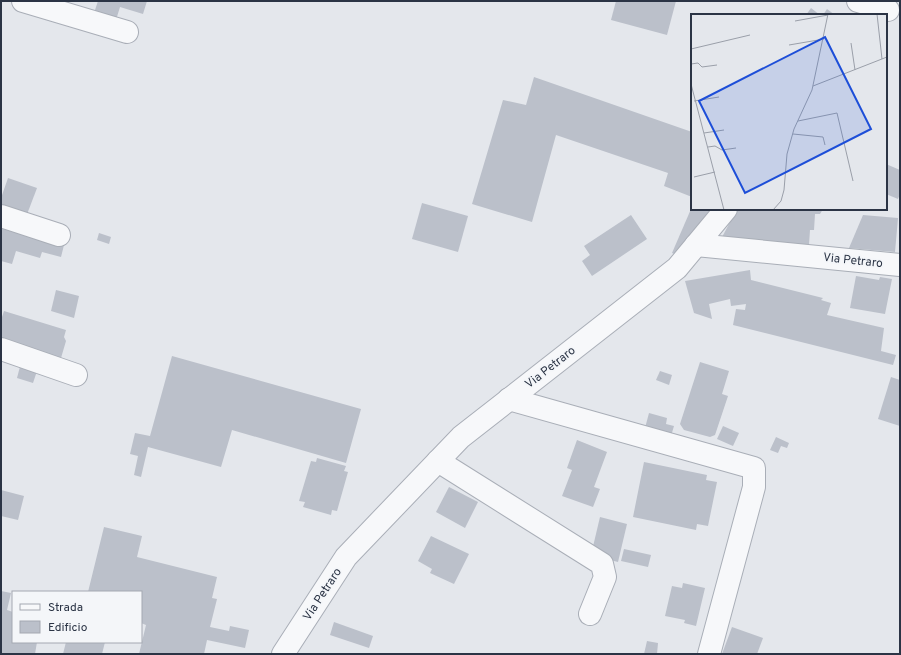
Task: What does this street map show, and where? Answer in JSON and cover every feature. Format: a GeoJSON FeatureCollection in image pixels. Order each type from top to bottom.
{"type":"FeatureCollection","features":[{"type":"Feature","properties":{"kind":"street"},"geometry":{"type":"LineString","coordinates":[[23,1],[127,32]]}},
{"type":"Feature","properties":{"kind":"street"},"geometry":{"type":"LineString","coordinates":[[858,1],[889,9]]}},
{"type":"Feature","properties":{"kind":"street"},"geometry":{"type":"LineString","coordinates":[[696,245],[725,210]]}},
{"type":"Feature","properties":{"kind":"street"},"geometry":{"type":"LineString","coordinates":[[1,216],[59,235]]}},
{"type":"Feature","properties":{"kind":"street","name":"Via Petraro"},"geometry":{"type":"LineString","coordinates":[[283,654],[346,557],[461,437],[677,268],[696,245],[900,265]]}},
{"type":"Feature","properties":{"kind":"street"},"geometry":{"type":"LineString","coordinates":[[1,349],[76,375]]}},
{"type":"Feature","properties":{"kind":"street"},"geometry":{"type":"LineString","coordinates":[[509,399],[754,468],[754,487],[709,654]]}},
{"type":"Feature","properties":{"kind":"street"},"geometry":{"type":"LineString","coordinates":[[438,461],[602,564],[605,577],[590,614]]}},
{"type":"Feature","properties":{"kind":"building"},"geometry":{"type":"Polygon","coordinates":[[[98,1],[147,1],[143,14],[120,7],[116,20],[94,13],[98,1]]]}},
{"type":"Feature","properties":{"kind":"building"},"geometry":{"type":"Polygon","coordinates":[[[616,1],[676,1],[667,35],[611,20],[616,1]]]}},
{"type":"Feature","properties":{"kind":"building"},"geometry":{"type":"Polygon","coordinates":[[[811,8],[819,14],[807,14],[811,8]]]}},
{"type":"Feature","properties":{"kind":"building"},"geometry":{"type":"Polygon","coordinates":[[[827,9],[834,14],[824,14],[827,9]]]}},
{"type":"Feature","properties":{"kind":"building"},"geometry":{"type":"Polygon","coordinates":[[[534,77],[691,132],[691,197],[664,186],[668,173],[556,135],[532,222],[472,204],[503,100],[526,105],[534,77]]]}},
{"type":"Feature","properties":{"kind":"building"},"geometry":{"type":"Polygon","coordinates":[[[887,164],[900,170],[900,194],[898,199],[887,194],[887,164]]]}},
{"type":"Feature","properties":{"kind":"building"},"geometry":{"type":"Polygon","coordinates":[[[8,178],[37,188],[26,217],[1,208],[1,198],[8,178]]]}},
{"type":"Feature","properties":{"kind":"building"},"geometry":{"type":"Polygon","coordinates":[[[422,203],[468,216],[458,252],[412,239],[422,203]]]}},
{"type":"Feature","properties":{"kind":"building"},"geometry":{"type":"Polygon","coordinates":[[[691,209],[724,210],[686,259],[672,253],[691,209]]]}},
{"type":"Feature","properties":{"kind":"building"},"geometry":{"type":"Polygon","coordinates":[[[736,210],[822,210],[820,214],[815,214],[814,230],[810,230],[809,245],[721,239],[736,210]]]}},
{"type":"Feature","properties":{"kind":"building"},"geometry":{"type":"Polygon","coordinates":[[[631,215],[647,239],[592,276],[582,261],[590,255],[584,246],[631,215]]]}},
{"type":"Feature","properties":{"kind":"building"},"geometry":{"type":"Polygon","coordinates":[[[863,215],[898,218],[895,252],[849,248],[863,215]]]}},
{"type":"Feature","properties":{"kind":"building"},"geometry":{"type":"Polygon","coordinates":[[[2,227],[64,245],[61,257],[42,252],[40,258],[16,251],[12,264],[1,261],[2,227]]]}},
{"type":"Feature","properties":{"kind":"building"},"geometry":{"type":"Polygon","coordinates":[[[99,233],[111,237],[109,244],[97,240],[99,233]]]}},
{"type":"Feature","properties":{"kind":"building"},"geometry":{"type":"Polygon","coordinates":[[[750,270],[751,280],[823,298],[821,300],[831,303],[827,315],[884,328],[881,351],[896,355],[893,365],[733,325],[736,309],[745,310],[746,304],[731,306],[730,299],[709,304],[712,319],[694,313],[685,281],[750,270]]]}},
{"type":"Feature","properties":{"kind":"building"},"geometry":{"type":"Polygon","coordinates":[[[856,276],[879,280],[880,277],[892,279],[885,314],[850,308],[856,276]]]}},
{"type":"Feature","properties":{"kind":"building"},"geometry":{"type":"Polygon","coordinates":[[[56,290],[79,296],[74,318],[51,311],[56,290]]]}},
{"type":"Feature","properties":{"kind":"building"},"geometry":{"type":"Polygon","coordinates":[[[4,311],[66,330],[64,337],[66,341],[61,358],[1,343],[1,320],[4,311]]]}},
{"type":"Feature","properties":{"kind":"building"},"geometry":{"type":"Polygon","coordinates":[[[172,356],[361,409],[346,463],[232,430],[221,467],[148,447],[141,477],[134,475],[138,456],[130,454],[135,433],[150,436],[172,356]]]}},
{"type":"Feature","properties":{"kind":"building"},"geometry":{"type":"Polygon","coordinates":[[[22,359],[39,365],[33,383],[17,378],[22,359]]]}},
{"type":"Feature","properties":{"kind":"building"},"geometry":{"type":"Polygon","coordinates":[[[700,362],[729,371],[722,394],[728,396],[715,435],[710,437],[684,430],[680,424],[700,362]]]}},
{"type":"Feature","properties":{"kind":"building"},"geometry":{"type":"Polygon","coordinates":[[[660,371],[672,375],[669,385],[656,380],[660,371]]]}},
{"type":"Feature","properties":{"kind":"building"},"geometry":{"type":"Polygon","coordinates":[[[891,377],[900,380],[900,426],[878,419],[891,377]]]}},
{"type":"Feature","properties":{"kind":"building"},"geometry":{"type":"Polygon","coordinates":[[[649,413],[667,418],[666,424],[674,426],[671,436],[645,428],[649,413]]]}},
{"type":"Feature","properties":{"kind":"building"},"geometry":{"type":"Polygon","coordinates":[[[723,426],[739,433],[733,446],[717,439],[723,426]]]}},
{"type":"Feature","properties":{"kind":"building"},"geometry":{"type":"Polygon","coordinates":[[[776,437],[789,443],[787,448],[781,446],[778,453],[770,450],[776,437]]]}},
{"type":"Feature","properties":{"kind":"building"},"geometry":{"type":"Polygon","coordinates":[[[577,440],[607,452],[594,487],[600,489],[593,507],[562,496],[572,470],[567,468],[577,440]]]}},
{"type":"Feature","properties":{"kind":"building"},"geometry":{"type":"Polygon","coordinates":[[[317,458],[346,466],[344,471],[348,472],[337,511],[332,510],[331,515],[303,507],[305,502],[299,501],[311,461],[316,462],[317,458]]]}},
{"type":"Feature","properties":{"kind":"building"},"geometry":{"type":"Polygon","coordinates":[[[644,462],[707,475],[706,480],[717,482],[708,526],[697,524],[696,530],[633,517],[644,462]]]}},
{"type":"Feature","properties":{"kind":"building"},"geometry":{"type":"Polygon","coordinates":[[[449,487],[478,502],[465,528],[436,512],[449,487]]]}},
{"type":"Feature","properties":{"kind":"building"},"geometry":{"type":"Polygon","coordinates":[[[1,490],[24,496],[18,520],[1,516],[1,490]]]}},
{"type":"Feature","properties":{"kind":"building"},"geometry":{"type":"Polygon","coordinates":[[[600,517],[627,524],[618,562],[591,555],[600,517]]]}},
{"type":"Feature","properties":{"kind":"building"},"geometry":{"type":"Polygon","coordinates":[[[104,527],[142,536],[137,557],[217,577],[212,598],[217,599],[210,627],[229,631],[230,626],[249,630],[245,648],[207,640],[204,654],[139,654],[146,625],[142,623],[142,591],[88,591],[104,527]]]}},
{"type":"Feature","properties":{"kind":"building"},"geometry":{"type":"Polygon","coordinates":[[[431,536],[469,554],[454,584],[430,573],[432,569],[418,561],[431,536]]]}},
{"type":"Feature","properties":{"kind":"building"},"geometry":{"type":"Polygon","coordinates":[[[624,549],[651,555],[648,567],[621,561],[624,549]]]}},
{"type":"Feature","properties":{"kind":"building"},"geometry":{"type":"Polygon","coordinates":[[[683,583],[705,588],[696,626],[684,623],[685,620],[665,616],[672,586],[682,588],[683,583]]]}},
{"type":"Feature","properties":{"kind":"building"},"geometry":{"type":"Polygon","coordinates":[[[1,591],[11,593],[7,610],[12,612],[12,643],[37,643],[35,654],[1,654],[1,591]]]}},
{"type":"Feature","properties":{"kind":"building"},"geometry":{"type":"Polygon","coordinates":[[[334,622],[373,636],[369,648],[330,635],[334,622]]]}},
{"type":"Feature","properties":{"kind":"building"},"geometry":{"type":"Polygon","coordinates":[[[732,627],[763,638],[757,654],[722,654],[732,627]]]}},
{"type":"Feature","properties":{"kind":"building"},"geometry":{"type":"Polygon","coordinates":[[[647,641],[658,643],[657,654],[644,654],[647,641]]]}},
{"type":"Feature","properties":{"kind":"building"},"geometry":{"type":"Polygon","coordinates":[[[66,643],[105,643],[102,654],[63,654],[66,643]]]}}]}
